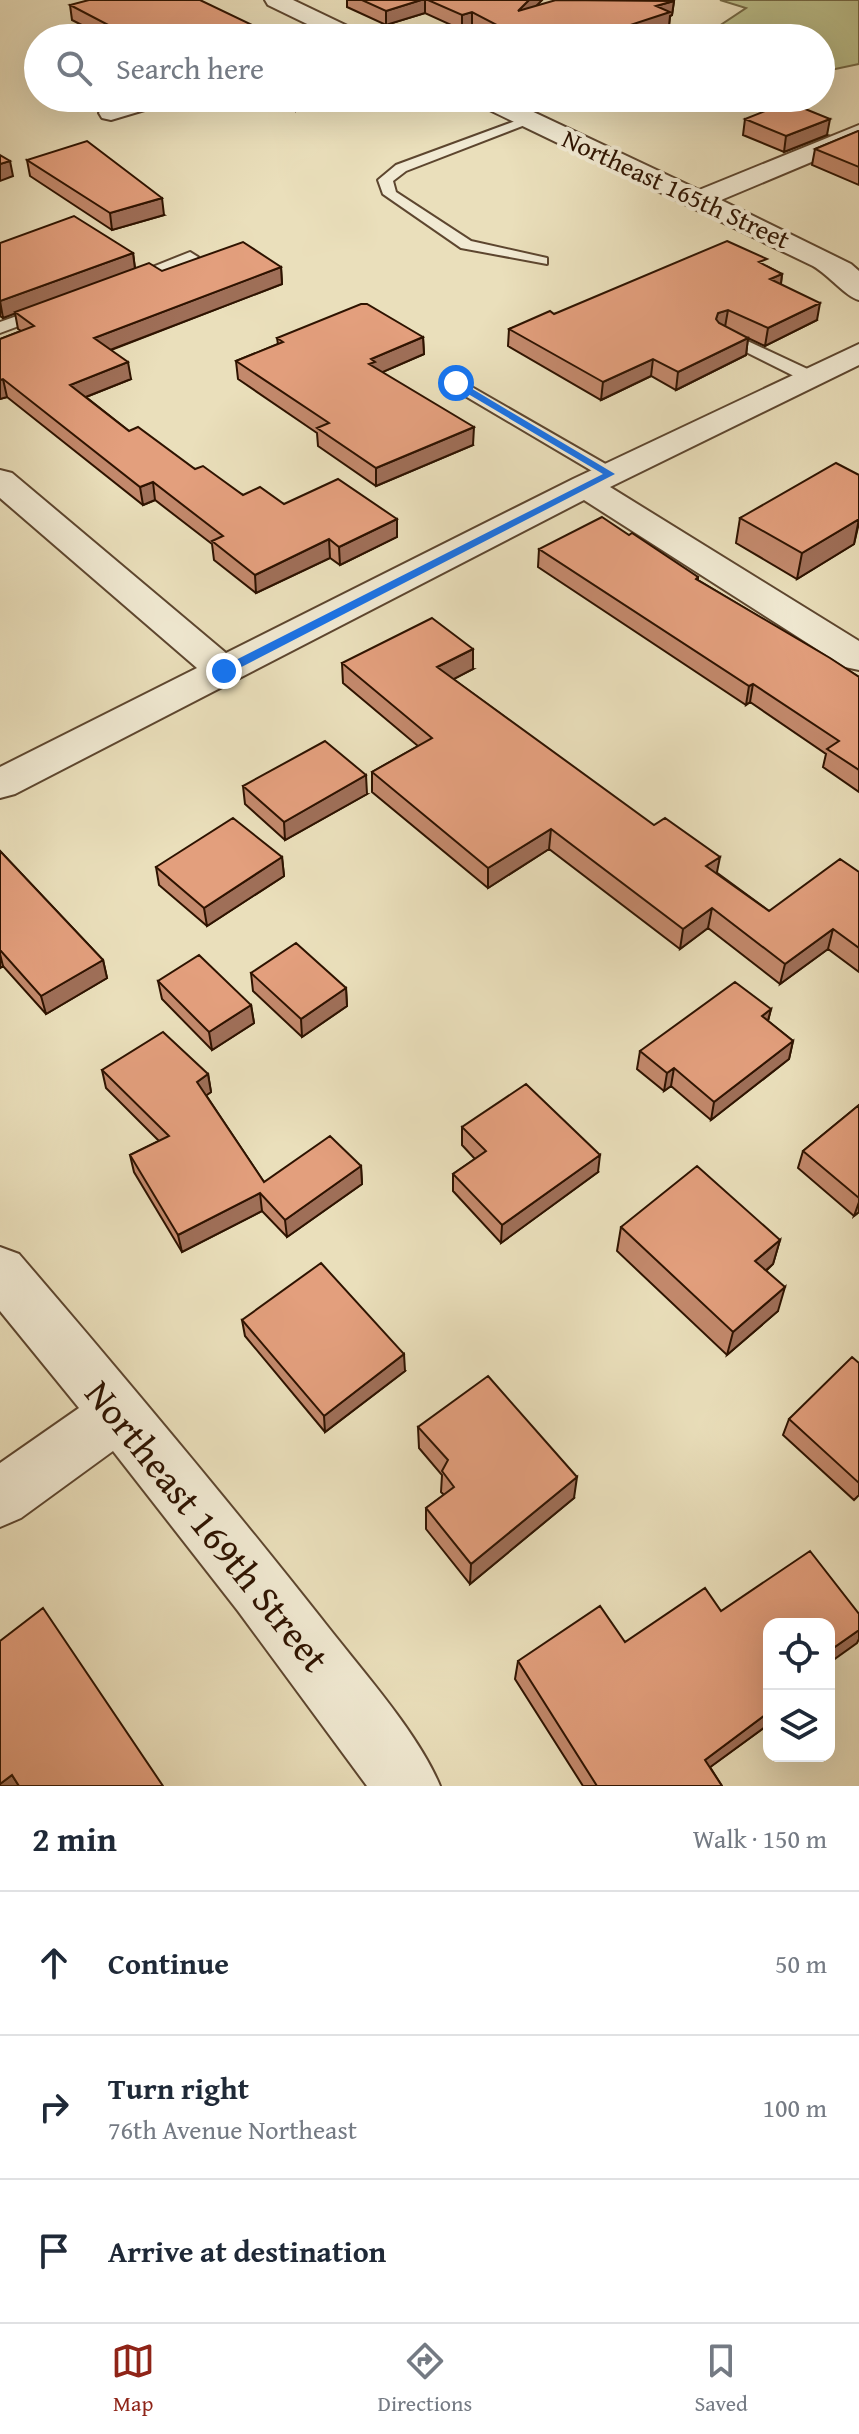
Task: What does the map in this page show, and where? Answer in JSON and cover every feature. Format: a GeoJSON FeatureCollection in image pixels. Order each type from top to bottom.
{"type":"FeatureCollection","features":[{"type":"Feature","properties":{"kind":"street"},"geometry":{"type":"LineString","coordinates":[[287,2],[327,24]]}},
{"type":"Feature","properties":{"kind":"street","name":"Northeast 165th Street"},"geometry":{"type":"LineString","coordinates":[[514,112],[836,267],[857,285],[859,291]]}},
{"type":"Feature","properties":{"kind":"street"},"geometry":{"type":"LineString","coordinates":[[700,199],[859,133]]}},
{"type":"Feature","properties":{"kind":"street"},"geometry":{"type":"LineString","coordinates":[[0,784],[598,480],[859,353]]}},
{"type":"Feature","properties":{"kind":"street"},"geometry":{"type":"LineString","coordinates":[[0,480],[224,671]]}},
{"type":"Feature","properties":{"kind":"street"},"geometry":{"type":"LineString","coordinates":[[598,480],[859,658]]}},
{"type":"Feature","properties":{"kind":"street","name":"Northeast 169th Street"},"geometry":{"type":"LineString","coordinates":[[0,1271],[119,1413],[337,1689],[407,1786]]}},
{"type":"Feature","properties":{"kind":"street"},"geometry":{"type":"LineString","coordinates":[[0,1498],[119,1413]]}},
{"type":"Feature","properties":{"kind":"lane"},"geometry":{"type":"LineString","coordinates":[[531,120],[401,168],[385,180],[390,194],[466,245],[542,261]]}},
{"type":"Feature","properties":{"kind":"lane"},"geometry":{"type":"LineString","coordinates":[[117,284],[190,257]]}},
{"type":"Feature","properties":{"kind":"lane"},"geometry":{"type":"LineString","coordinates":[[0,328],[58,306]]}},
{"type":"Feature","properties":{"kind":"lane"},"geometry":{"type":"LineString","coordinates":[[724,335],[810,377]]}},
{"type":"Feature","properties":{"kind":"lane"},"geometry":{"type":"LineString","coordinates":[[456,383],[598,480]]}},
{"type":"Feature","properties":{"kind":"green space"},"geometry":{"type":"Polygon","coordinates":[[[720,0],[859,0],[859,64],[835,69],[835,24],[722,24],[746,8],[720,0]]]}},
{"type":"Feature","properties":{"kind":"building"},"geometry":{"type":"Polygon","coordinates":[[[89,0],[200,0],[250,24],[106,24],[70,5],[89,0]]]}},
{"type":"Feature","properties":{"kind":"building"},"geometry":{"type":"Polygon","coordinates":[[[362,0],[421,0],[386,11],[362,0]]]}},
{"type":"Feature","properties":{"kind":"building"},"geometry":{"type":"Polygon","coordinates":[[[428,0],[529,0],[518,11],[556,0],[674,1],[656,6],[670,12],[633,24],[495,24],[472,12],[462,15],[428,0]]]}},
{"type":"Feature","properties":{"kind":"building"},"geometry":{"type":"Polygon","coordinates":[[[763,112],[813,112],[830,119],[786,136],[745,119],[763,112]]]}},
{"type":"Feature","properties":{"kind":"building"},"geometry":{"type":"Polygon","coordinates":[[[858,131],[859,167],[815,149],[858,131]]]}},
{"type":"Feature","properties":{"kind":"building"},"geometry":{"type":"Polygon","coordinates":[[[87,141],[162,198],[110,213],[27,160],[87,141]]]}},
{"type":"Feature","properties":{"kind":"building"},"geometry":{"type":"Polygon","coordinates":[[[0,155],[10,161],[0,164],[0,155]]]}},
{"type":"Feature","properties":{"kind":"building"},"geometry":{"type":"Polygon","coordinates":[[[74,216],[133,253],[0,301],[0,243],[74,216]]]}},
{"type":"Feature","properties":{"kind":"building"},"geometry":{"type":"Polygon","coordinates":[[[727,241],[767,259],[759,262],[782,274],[770,279],[820,303],[768,328],[728,310],[718,313],[716,319],[719,323],[748,338],[678,372],[653,359],[603,382],[509,329],[550,311],[554,314],[727,241]]]}},
{"type":"Feature","properties":{"kind":"building"},"geometry":{"type":"Polygon","coordinates":[[[243,242],[281,267],[94,338],[128,362],[70,385],[129,431],[138,427],[195,469],[203,466],[243,495],[260,487],[284,504],[338,479],[397,519],[339,547],[329,539],[255,575],[212,541],[223,536],[153,482],[140,487],[3,379],[0,380],[0,339],[34,326],[15,312],[149,263],[162,271],[243,242]]]}},
{"type":"Feature","properties":{"kind":"building"},"geometry":{"type":"Polygon","coordinates":[[[367,304],[423,337],[371,359],[375,362],[369,364],[474,427],[376,468],[317,428],[329,423],[236,361],[283,342],[277,338],[367,304]]]}},
{"type":"Feature","properties":{"kind":"building"},"geometry":{"type":"Polygon","coordinates":[[[836,463],[859,475],[859,519],[802,553],[740,518],[836,463]]]}},
{"type":"Feature","properties":{"kind":"building"},"geometry":{"type":"Polygon","coordinates":[[[602,517],[629,535],[632,533],[698,577],[696,579],[859,677],[859,770],[827,749],[839,741],[539,549],[602,517]]]}},
{"type":"Feature","properties":{"kind":"building"},"geometry":{"type":"Polygon","coordinates":[[[432,618],[473,649],[437,667],[654,825],[665,818],[720,857],[706,866],[769,911],[840,859],[859,872],[859,948],[833,929],[785,964],[712,908],[683,929],[551,829],[488,868],[372,772],[432,738],[342,663],[432,618]]]}},
{"type":"Feature","properties":{"kind":"building"},"geometry":{"type":"Polygon","coordinates":[[[325,741],[366,775],[284,822],[243,786],[325,741]]]}},
{"type":"Feature","properties":{"kind":"building"},"geometry":{"type":"Polygon","coordinates":[[[233,818],[282,857],[204,908],[156,867],[233,818]]]}},
{"type":"Feature","properties":{"kind":"building"},"geometry":{"type":"Polygon","coordinates":[[[0,851],[103,960],[41,996],[0,950],[0,851]]]}},
{"type":"Feature","properties":{"kind":"building"},"geometry":{"type":"Polygon","coordinates":[[[296,943],[346,988],[301,1019],[251,973],[296,943]]]}},
{"type":"Feature","properties":{"kind":"building"},"geometry":{"type":"Polygon","coordinates":[[[199,955],[251,1005],[209,1032],[158,981],[199,955]]]}},
{"type":"Feature","properties":{"kind":"building"},"geometry":{"type":"Polygon","coordinates":[[[735,982],[771,1009],[762,1016],[793,1041],[714,1102],[674,1068],[667,1073],[640,1051],[735,982]]]}},
{"type":"Feature","properties":{"kind":"building"},"geometry":{"type":"Polygon","coordinates":[[[163,1032],[208,1074],[197,1082],[264,1182],[330,1136],[361,1166],[285,1220],[260,1193],[178,1235],[130,1155],[169,1136],[102,1070],[163,1032]]]}},
{"type":"Feature","properties":{"kind":"building"},"geometry":{"type":"Polygon","coordinates":[[[526,1084],[600,1155],[502,1225],[453,1174],[486,1151],[462,1127],[526,1084]]]}},
{"type":"Feature","properties":{"kind":"building"},"geometry":{"type":"Polygon","coordinates":[[[859,1105],[859,1198],[803,1151],[859,1105]]]}},
{"type":"Feature","properties":{"kind":"building"},"geometry":{"type":"Polygon","coordinates":[[[697,1166],[780,1240],[755,1261],[785,1287],[733,1332],[621,1227],[697,1166]]]}},
{"type":"Feature","properties":{"kind":"building"},"geometry":{"type":"Polygon","coordinates":[[[321,1263],[404,1354],[324,1416],[242,1320],[321,1263]]]}},
{"type":"Feature","properties":{"kind":"building"},"geometry":{"type":"Polygon","coordinates":[[[852,1357],[859,1363],[859,1483],[789,1419],[852,1357]]]}},
{"type":"Feature","properties":{"kind":"building"},"geometry":{"type":"Polygon","coordinates":[[[488,1376],[577,1477],[471,1564],[426,1508],[454,1487],[442,1471],[448,1460],[418,1427],[488,1376]]]}},
{"type":"Feature","properties":{"kind":"building"},"geometry":{"type":"Polygon","coordinates":[[[810,1551],[859,1614],[859,1630],[835,1647],[835,1618],[763,1618],[763,1716],[705,1760],[722,1786],[597,1786],[518,1661],[600,1606],[625,1642],[705,1588],[721,1611],[810,1551]]]}},
{"type":"Feature","properties":{"kind":"building"},"geometry":{"type":"Polygon","coordinates":[[[43,1608],[163,1786],[19,1786],[12,1775],[0,1784],[0,1641],[43,1608]]]}},
{"type":"Feature","properties":{"kind":"route"},"geometry":{"type":"LineString","coordinates":[[224,671],[610,474],[456,383]]}}]}
